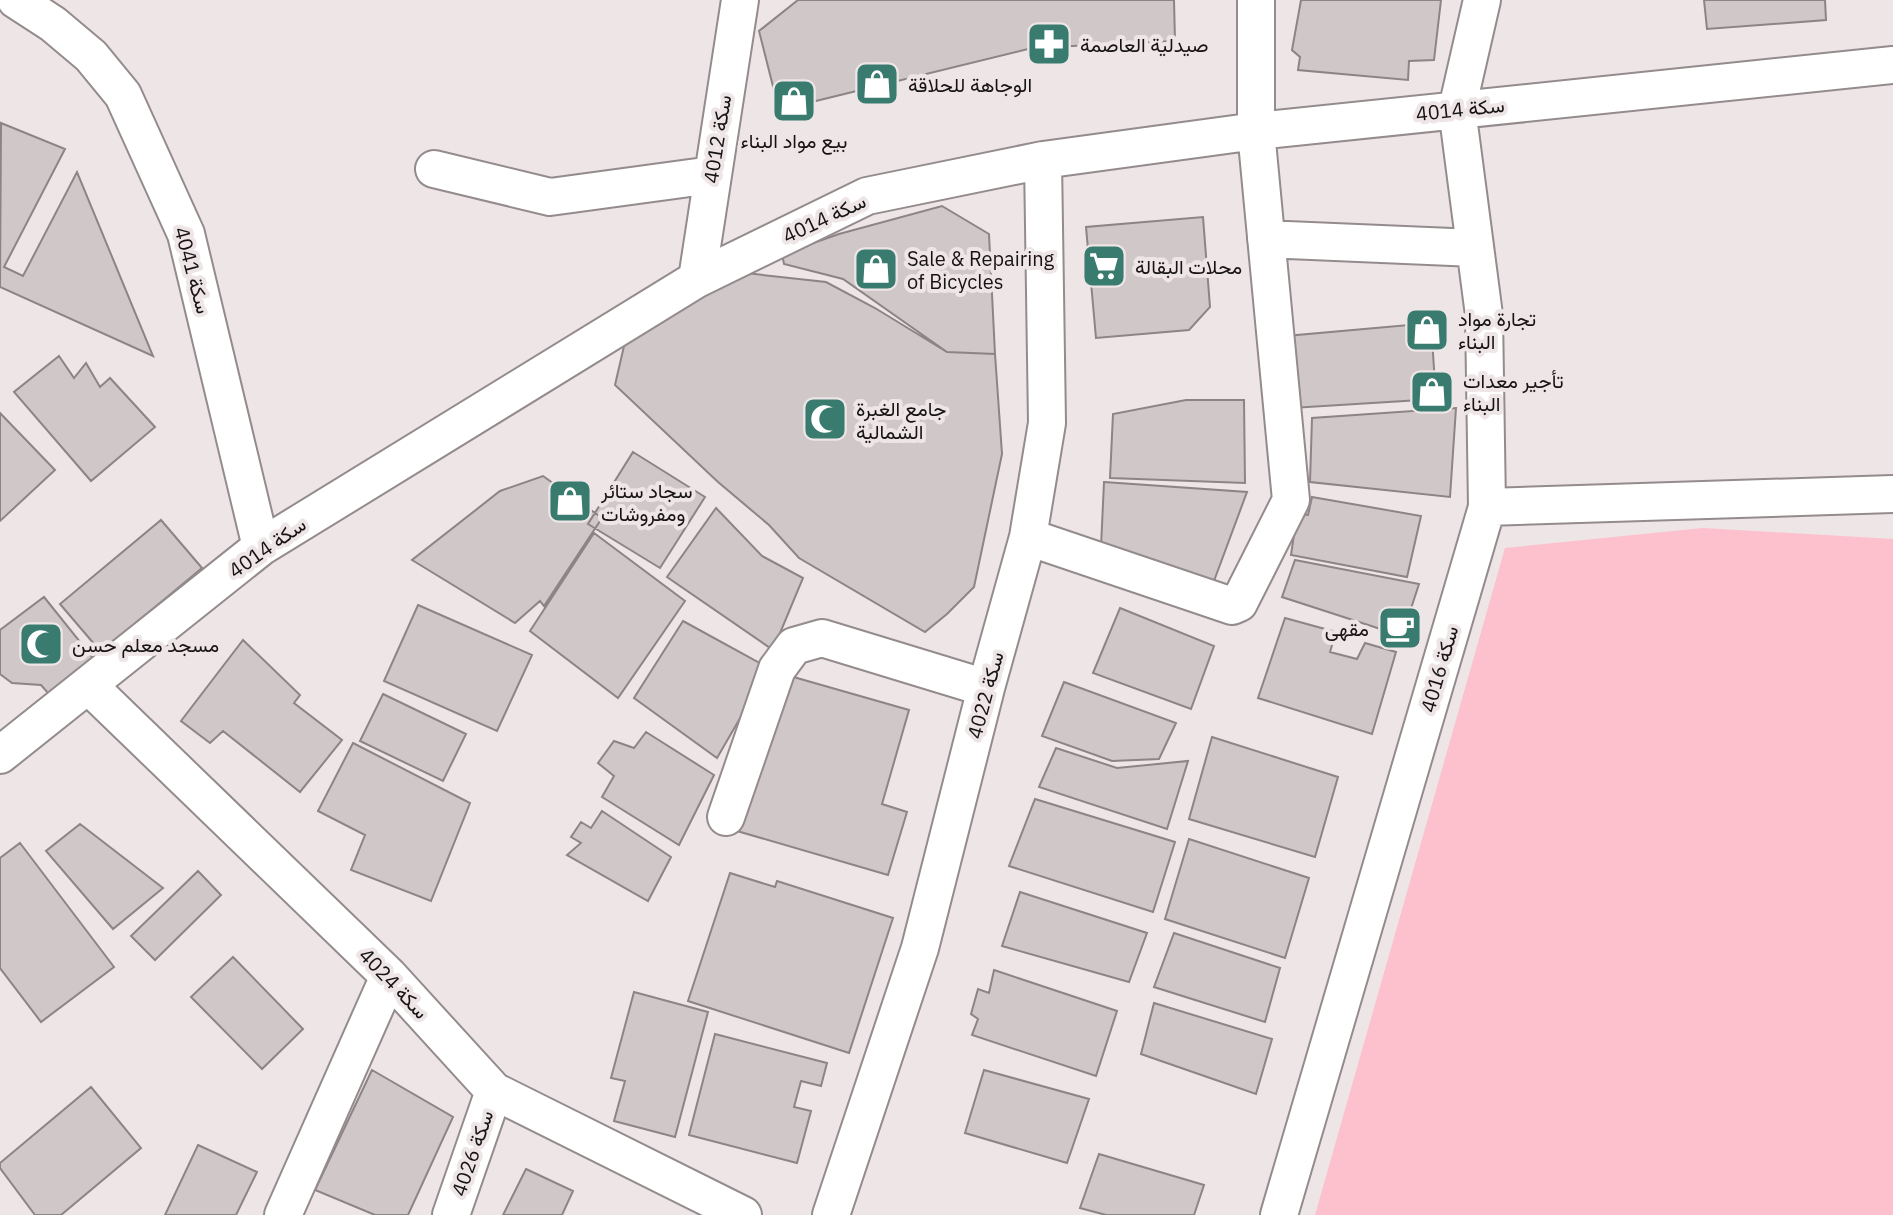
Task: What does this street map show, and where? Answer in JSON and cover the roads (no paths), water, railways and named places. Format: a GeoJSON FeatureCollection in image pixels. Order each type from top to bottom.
{"type":"FeatureCollection","features":[{"type":"Feature","properties":{"kind":"street","name":"سكة 4041"},"geometry":{"type":"LineString","coordinates":[[16,0],[53,24],[91,56],[123,95],[186,234],[261,547]]}},
{"type":"Feature","properties":{"kind":"street","name":"سكة 4012"},"geometry":{"type":"LineString","coordinates":[[697,279],[740,0]]}},
{"type":"Feature","properties":{"kind":"street"},"geometry":{"type":"LineString","coordinates":[[1028,537],[1232,606],[1239,603],[1291,500],[1256,131],[1256,0]]}},
{"type":"Feature","properties":{"kind":"street"},"geometry":{"type":"LineString","coordinates":[[1457,109],[1482,0]]}},
{"type":"Feature","properties":{"kind":"street","name":"سكة 4014"},"geometry":{"type":"LineString","coordinates":[[0,755],[261,547],[697,279],[867,196],[1043,160],[1256,131],[1893,65]]}},
{"type":"Feature","properties":{"kind":"street","name":"سكة 4016"},"geometry":{"type":"LineString","coordinates":[[1279,1215],[1487,507],[1484,315],[1457,109]]}},
{"type":"Feature","properties":{"kind":"street","name":"سكة 4022"},"geometry":{"type":"LineString","coordinates":[[831,1215],[920,948],[1028,537],[1047,423],[1043,160]]}},
{"type":"Feature","properties":{"kind":"street"},"geometry":{"type":"LineString","coordinates":[[434,169],[550,197],[712,175]]}},
{"type":"Feature","properties":{"kind":"street"},"geometry":{"type":"LineString","coordinates":[[1266,239],[1475,248]]}},
{"type":"Feature","properties":{"kind":"street"},"geometry":{"type":"LineString","coordinates":[[1487,507],[1893,494]]}},
{"type":"Feature","properties":{"kind":"street"},"geometry":{"type":"LineString","coordinates":[[726,817],[777,669],[794,646],[822,638],[986,688]]}},
{"type":"Feature","properties":{"kind":"street","name":"سكة 4024"},"geometry":{"type":"LineString","coordinates":[[89,686],[389,976],[494,1091],[743,1215]]}},
{"type":"Feature","properties":{"kind":"street"},"geometry":{"type":"LineString","coordinates":[[283,1215],[389,976]]}},
{"type":"Feature","properties":{"kind":"street","name":"سكة 4026"},"geometry":{"type":"LineString","coordinates":[[451,1215],[494,1091]]}},
{"type":"Feature","properties":{"kind":"place","name":"صيدلية العاصمة"},"geometry":{"type":"Point","coordinates":[1049,44]}},
{"type":"Feature","properties":{"kind":"place","name":"الوجاهة للحلاقة"},"geometry":{"type":"Point","coordinates":[877,84]}},
{"type":"Feature","properties":{"kind":"place","name":"بيع مواد البناء"},"geometry":{"type":"Point","coordinates":[794,101]}},
{"type":"Feature","properties":{"kind":"place","name":"محلات البقالة"},"geometry":{"type":"Point","coordinates":[1104,266]}},
{"type":"Feature","properties":{"kind":"place","name":"Sale & Repairing of Bicycles"},"geometry":{"type":"Point","coordinates":[876,269]}},
{"type":"Feature","properties":{"kind":"place","name":"تجارة مواد البناء"},"geometry":{"type":"Point","coordinates":[1427,330]}},
{"type":"Feature","properties":{"kind":"place","name":"تأجير معدات البناء"},"geometry":{"type":"Point","coordinates":[1432,392]}},
{"type":"Feature","properties":{"kind":"place","name":"جامع الغبرة الشمالية"},"geometry":{"type":"Point","coordinates":[825,419]}},
{"type":"Feature","properties":{"kind":"place","name":"سجاد ستائر ومفروشات"},"geometry":{"type":"Point","coordinates":[570,501]}},
{"type":"Feature","properties":{"kind":"place","name":"مقهى"},"geometry":{"type":"Point","coordinates":[1400,628]}},
{"type":"Feature","properties":{"kind":"place","name":"مسجد معلم حسن"},"geometry":{"type":"Point","coordinates":[41,644]}}]}
